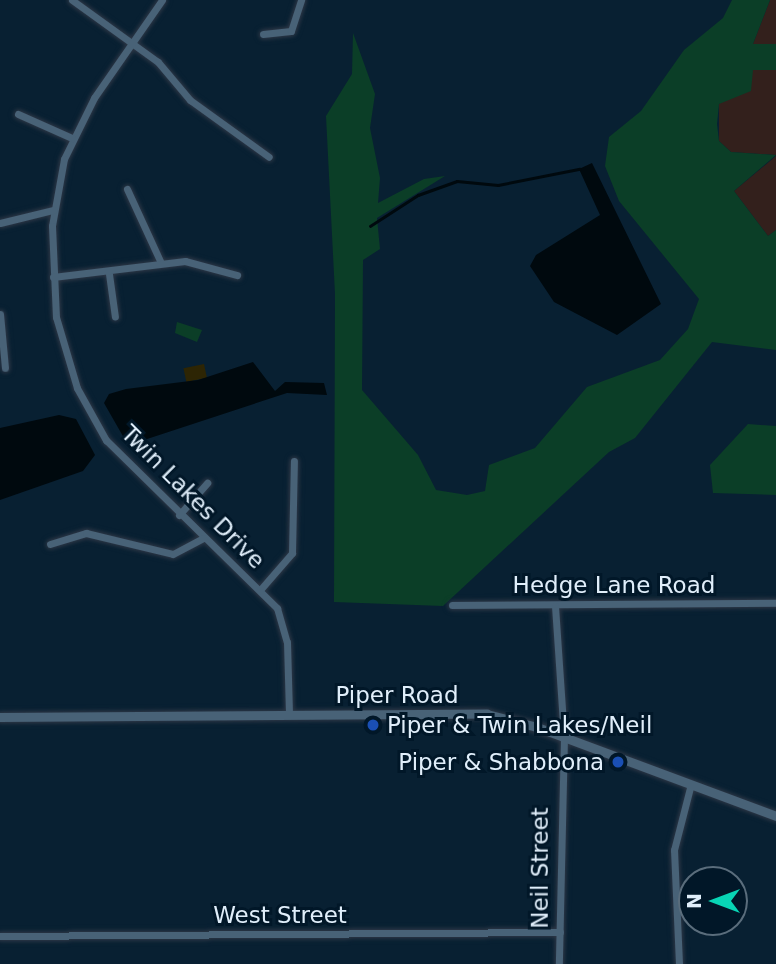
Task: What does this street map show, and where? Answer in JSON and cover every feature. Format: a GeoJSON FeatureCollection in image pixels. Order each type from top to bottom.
{"type":"FeatureCollection","features":[{"type":"Feature","properties":{"kind":"street"},"geometry":{"type":"LineString","coordinates":[[72,0],[134,44],[190,100],[269,157]]}},
{"type":"Feature","properties":{"kind":"street","name":"Twin Lakes Drive"},"geometry":{"type":"LineString","coordinates":[[162,0],[72,138],[53,210],[53,277],[63,349],[87,409],[127,466],[260,590],[285,626],[289,715]]}},
{"type":"Feature","properties":{"kind":"street"},"geometry":{"type":"LineString","coordinates":[[263,34],[291,31],[301,0]]}},
{"type":"Feature","properties":{"kind":"street"},"geometry":{"type":"LineString","coordinates":[[18,114],[72,138]]}},
{"type":"Feature","properties":{"kind":"street"},"geometry":{"type":"LineString","coordinates":[[127,189],[161,264]]}},
{"type":"Feature","properties":{"kind":"street"},"geometry":{"type":"LineString","coordinates":[[0,223],[53,210]]}},
{"type":"Feature","properties":{"kind":"street"},"geometry":{"type":"LineString","coordinates":[[53,277],[109,274],[161,264],[209,263],[237,275]]}},
{"type":"Feature","properties":{"kind":"street"},"geometry":{"type":"LineString","coordinates":[[109,274],[115,317]]}},
{"type":"Feature","properties":{"kind":"street"},"geometry":{"type":"LineString","coordinates":[[0,314],[5,368]]}},
{"type":"Feature","properties":{"kind":"street"},"geometry":{"type":"LineString","coordinates":[[260,590],[294,558],[294,461]]}},
{"type":"Feature","properties":{"kind":"street"},"geometry":{"type":"LineString","coordinates":[[178,515],[207,483]]}},
{"type":"Feature","properties":{"kind":"street"},"geometry":{"type":"LineString","coordinates":[[50,544],[86,533],[173,554],[203,538]]}},
{"type":"Feature","properties":{"kind":"street","name":"Hedge Lane Road"},"geometry":{"type":"LineString","coordinates":[[452,605],[776,603]]}},
{"type":"Feature","properties":{"kind":"street","name":"Neil Street"},"geometry":{"type":"LineString","coordinates":[[555,606],[564,737],[559,964]]}},
{"type":"Feature","properties":{"kind":"street","name":"Piper Road"},"geometry":{"type":"LineString","coordinates":[[0,717],[487,714],[564,737],[776,817]]}},
{"type":"Feature","properties":{"kind":"street"},"geometry":{"type":"LineString","coordinates":[[679,964],[674,850],[691,784]]}},
{"type":"Feature","properties":{"kind":"street","name":"West Street"},"geometry":{"type":"LineString","coordinates":[[0,936],[560,932]]}},
{"type":"Feature","properties":{"kind":"shaded area"},"geometry":{"type":"Polygon","coordinates":[[[770,0],[776,0],[776,44],[753,44],[770,0]]]}},
{"type":"Feature","properties":{"kind":"shaded area"},"geometry":{"type":"Polygon","coordinates":[[[752,70],[776,70],[776,155],[731,152],[719,141],[719,104],[752,70]]]}},
{"type":"Feature","properties":{"kind":"shaded area"},"geometry":{"type":"Polygon","coordinates":[[[776,156],[776,230],[768,236],[734,191],[776,156]]]}},
{"type":"Feature","properties":{"kind":"shaded area"},"geometry":{"type":"Polygon","coordinates":[[[592,163],[661,304],[617,335],[554,302],[530,266],[536,255],[600,215],[579,169],[592,163]]]}},
{"type":"Feature","properties":{"kind":"shaded area"},"geometry":{"type":"Polygon","coordinates":[[[253,362],[275,391],[285,382],[324,383],[327,395],[287,393],[141,441],[124,438],[104,403],[109,394],[126,389],[198,380],[253,362]]]}},
{"type":"Feature","properties":{"kind":"shaded area"},"geometry":{"type":"Polygon","coordinates":[[[59,415],[76,419],[95,455],[83,471],[0,500],[0,428],[59,415]]]}},
{"type":"Feature","properties":{"kind":"green space"},"geometry":{"type":"Polygon","coordinates":[[[732,0],[770,0],[753,44],[776,44],[776,70],[753,70],[751,91],[719,104],[717,124],[719,141],[731,152],[776,155],[734,191],[768,236],[776,230],[776,350],[712,342],[635,438],[609,452],[443,606],[334,602],[335,294],[326,116],[352,74],[353,33],[375,94],[370,128],[380,178],[378,203],[424,179],[445,176],[377,218],[380,249],[363,260],[362,390],[418,455],[436,490],[467,495],[485,491],[489,465],[535,448],[587,387],[660,360],[688,329],[699,299],[619,201],[605,166],[609,137],[641,111],[684,50],[723,18],[732,0]]]}},
{"type":"Feature","properties":{"kind":"green space"},"geometry":{"type":"Polygon","coordinates":[[[177,322],[202,330],[197,342],[175,333],[177,322]]]}},
{"type":"Feature","properties":{"kind":"green space"},"geometry":{"type":"Polygon","coordinates":[[[748,424],[776,426],[776,495],[713,493],[710,465],[748,424]]]}},
{"type":"Feature","properties":{"kind":"sand"},"geometry":{"type":"Polygon","coordinates":[[[204,364],[207,378],[186,382],[183,368],[204,364]]]}},
{"type":"Feature","properties":{"kind":"waterway"},"geometry":{"type":"LineString","coordinates":[[370,226],[418,195],[457,181],[498,185],[579,169]]}},
{"type":"Feature","properties":{"kind":"place","name":"Piper & Twin Lakes/Neil"},"geometry":{"type":"Point","coordinates":[373,725]}},
{"type":"Feature","properties":{"kind":"place","name":"Piper & Shabbona"},"geometry":{"type":"Point","coordinates":[618,762]}}]}
